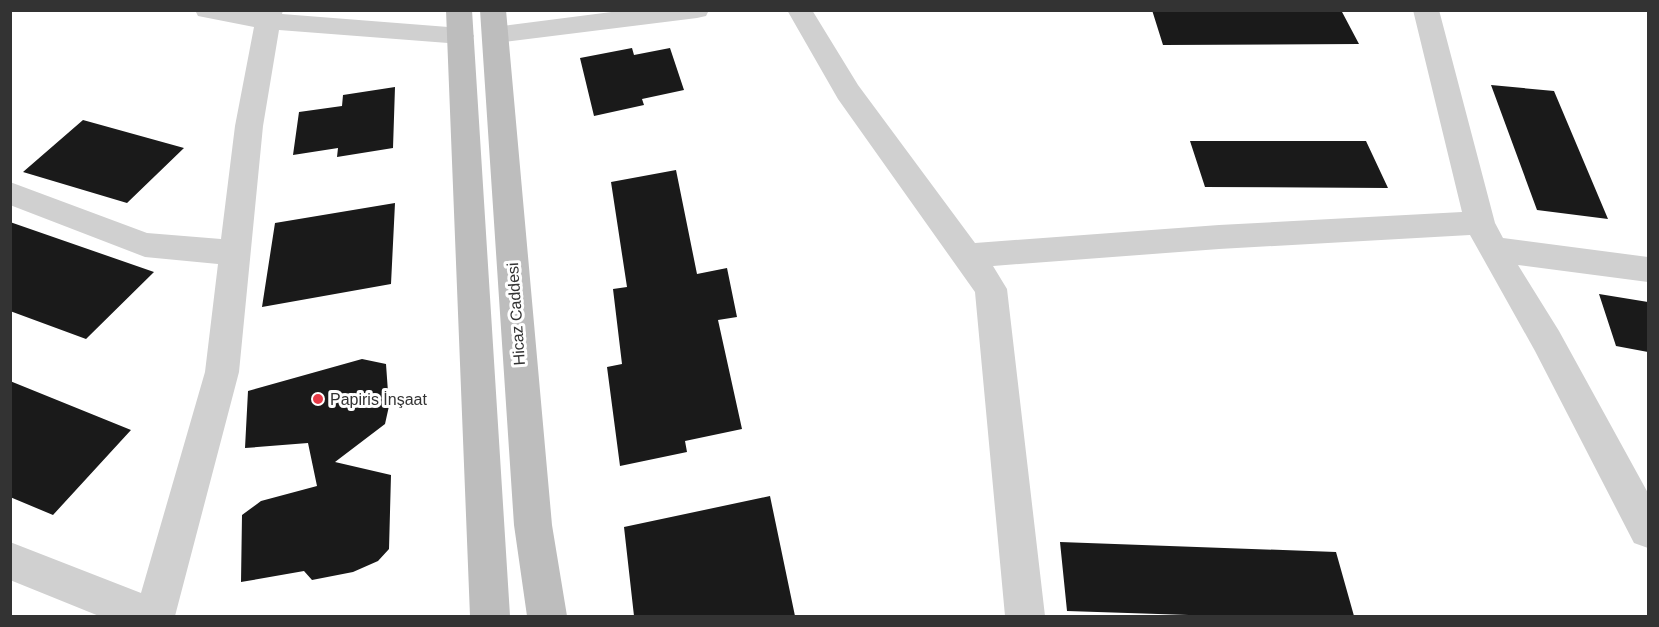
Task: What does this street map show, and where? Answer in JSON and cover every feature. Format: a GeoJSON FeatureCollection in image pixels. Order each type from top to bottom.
{"type":"FeatureCollection","features":[{"type":"Feature","properties":{"kind":"main road"},"geometry":{"type":"LineString","coordinates":[[460,23],[490,616]]}},
{"type":"Feature","properties":{"kind":"main road","name":"Hicaz Caddesi"},"geometry":{"type":"LineString","coordinates":[[494,23],[532,525],[547,616]]}},
{"type":"Feature","properties":{"kind":"street"},"geometry":{"type":"LineString","coordinates":[[207,10],[269,16],[460,23]]}},
{"type":"Feature","properties":{"kind":"street"},"geometry":{"type":"LineString","coordinates":[[494,23],[697,10]]}},
{"type":"Feature","properties":{"kind":"street"},"geometry":{"type":"LineString","coordinates":[[799,10],[848,92],[991,289],[1025,616]]}},
{"type":"Feature","properties":{"kind":"street"},"geometry":{"type":"LineString","coordinates":[[1426,10],[1486,236],[1547,341],[1648,530]]}},
{"type":"Feature","properties":{"kind":"street"},"geometry":{"type":"LineString","coordinates":[[155,616],[222,372],[249,126],[269,16]]}},
{"type":"Feature","properties":{"kind":"street"},"geometry":{"type":"LineString","coordinates":[[10,193],[145,245],[235,254]]}},
{"type":"Feature","properties":{"kind":"street"},"geometry":{"type":"LineString","coordinates":[[968,256],[1219,237],[1486,236],[1648,269]]}},
{"type":"Feature","properties":{"kind":"street"},"geometry":{"type":"LineString","coordinates":[[10,561],[147,616]]}},
{"type":"Feature","properties":{"kind":"building"},"geometry":{"type":"Polygon","coordinates":[[[1152,10],[1341,10],[1359,44],[1163,45],[1152,10]]]}},
{"type":"Feature","properties":{"kind":"building"},"geometry":{"type":"Polygon","coordinates":[[[632,48],[634,55],[670,48],[684,90],[642,99],[644,105],[594,116],[580,58],[632,48]]]}},
{"type":"Feature","properties":{"kind":"building"},"geometry":{"type":"Polygon","coordinates":[[[1491,85],[1554,91],[1608,219],[1537,210],[1491,85]]]}},
{"type":"Feature","properties":{"kind":"building"},"geometry":{"type":"Polygon","coordinates":[[[395,87],[393,148],[337,157],[338,148],[293,155],[299,112],[342,106],[343,95],[395,87]]]}},
{"type":"Feature","properties":{"kind":"building"},"geometry":{"type":"Polygon","coordinates":[[[83,120],[184,148],[127,203],[23,172],[83,120]]]}},
{"type":"Feature","properties":{"kind":"building"},"geometry":{"type":"Polygon","coordinates":[[[1190,141],[1366,141],[1388,188],[1205,187],[1190,141]]]}},
{"type":"Feature","properties":{"kind":"building"},"geometry":{"type":"Polygon","coordinates":[[[676,170],[697,274],[727,268],[737,317],[718,320],[742,429],[685,441],[687,452],[620,466],[607,367],[622,364],[613,289],[627,287],[611,182],[676,170]]]}},
{"type":"Feature","properties":{"kind":"building"},"geometry":{"type":"Polygon","coordinates":[[[395,203],[391,284],[262,307],[275,223],[395,203]]]}},
{"type":"Feature","properties":{"kind":"building"},"geometry":{"type":"Polygon","coordinates":[[[10,222],[154,272],[86,339],[10,311],[10,222]]]}},
{"type":"Feature","properties":{"kind":"building"},"geometry":{"type":"Polygon","coordinates":[[[1599,294],[1648,302],[1648,352],[1616,346],[1599,294]]]}},
{"type":"Feature","properties":{"kind":"building"},"geometry":{"type":"Polygon","coordinates":[[[362,359],[386,364],[389,406],[385,424],[335,462],[391,475],[389,549],[378,561],[353,572],[312,580],[304,571],[241,582],[242,515],[261,501],[317,486],[308,443],[245,448],[248,391],[362,359]]]}},
{"type":"Feature","properties":{"kind":"building"},"geometry":{"type":"Polygon","coordinates":[[[10,381],[131,430],[53,515],[10,497],[10,381]]]}},
{"type":"Feature","properties":{"kind":"building"},"geometry":{"type":"Polygon","coordinates":[[[770,496],[795,616],[634,616],[624,527],[770,496]]]}},
{"type":"Feature","properties":{"kind":"building"},"geometry":{"type":"Polygon","coordinates":[[[1060,542],[1336,552],[1354,616],[1219,616],[1067,611],[1060,542]]]}},
{"type":"Feature","properties":{"kind":"place","name":"Papiris İnşaat"},"geometry":{"type":"Point","coordinates":[318,399]}}]}
